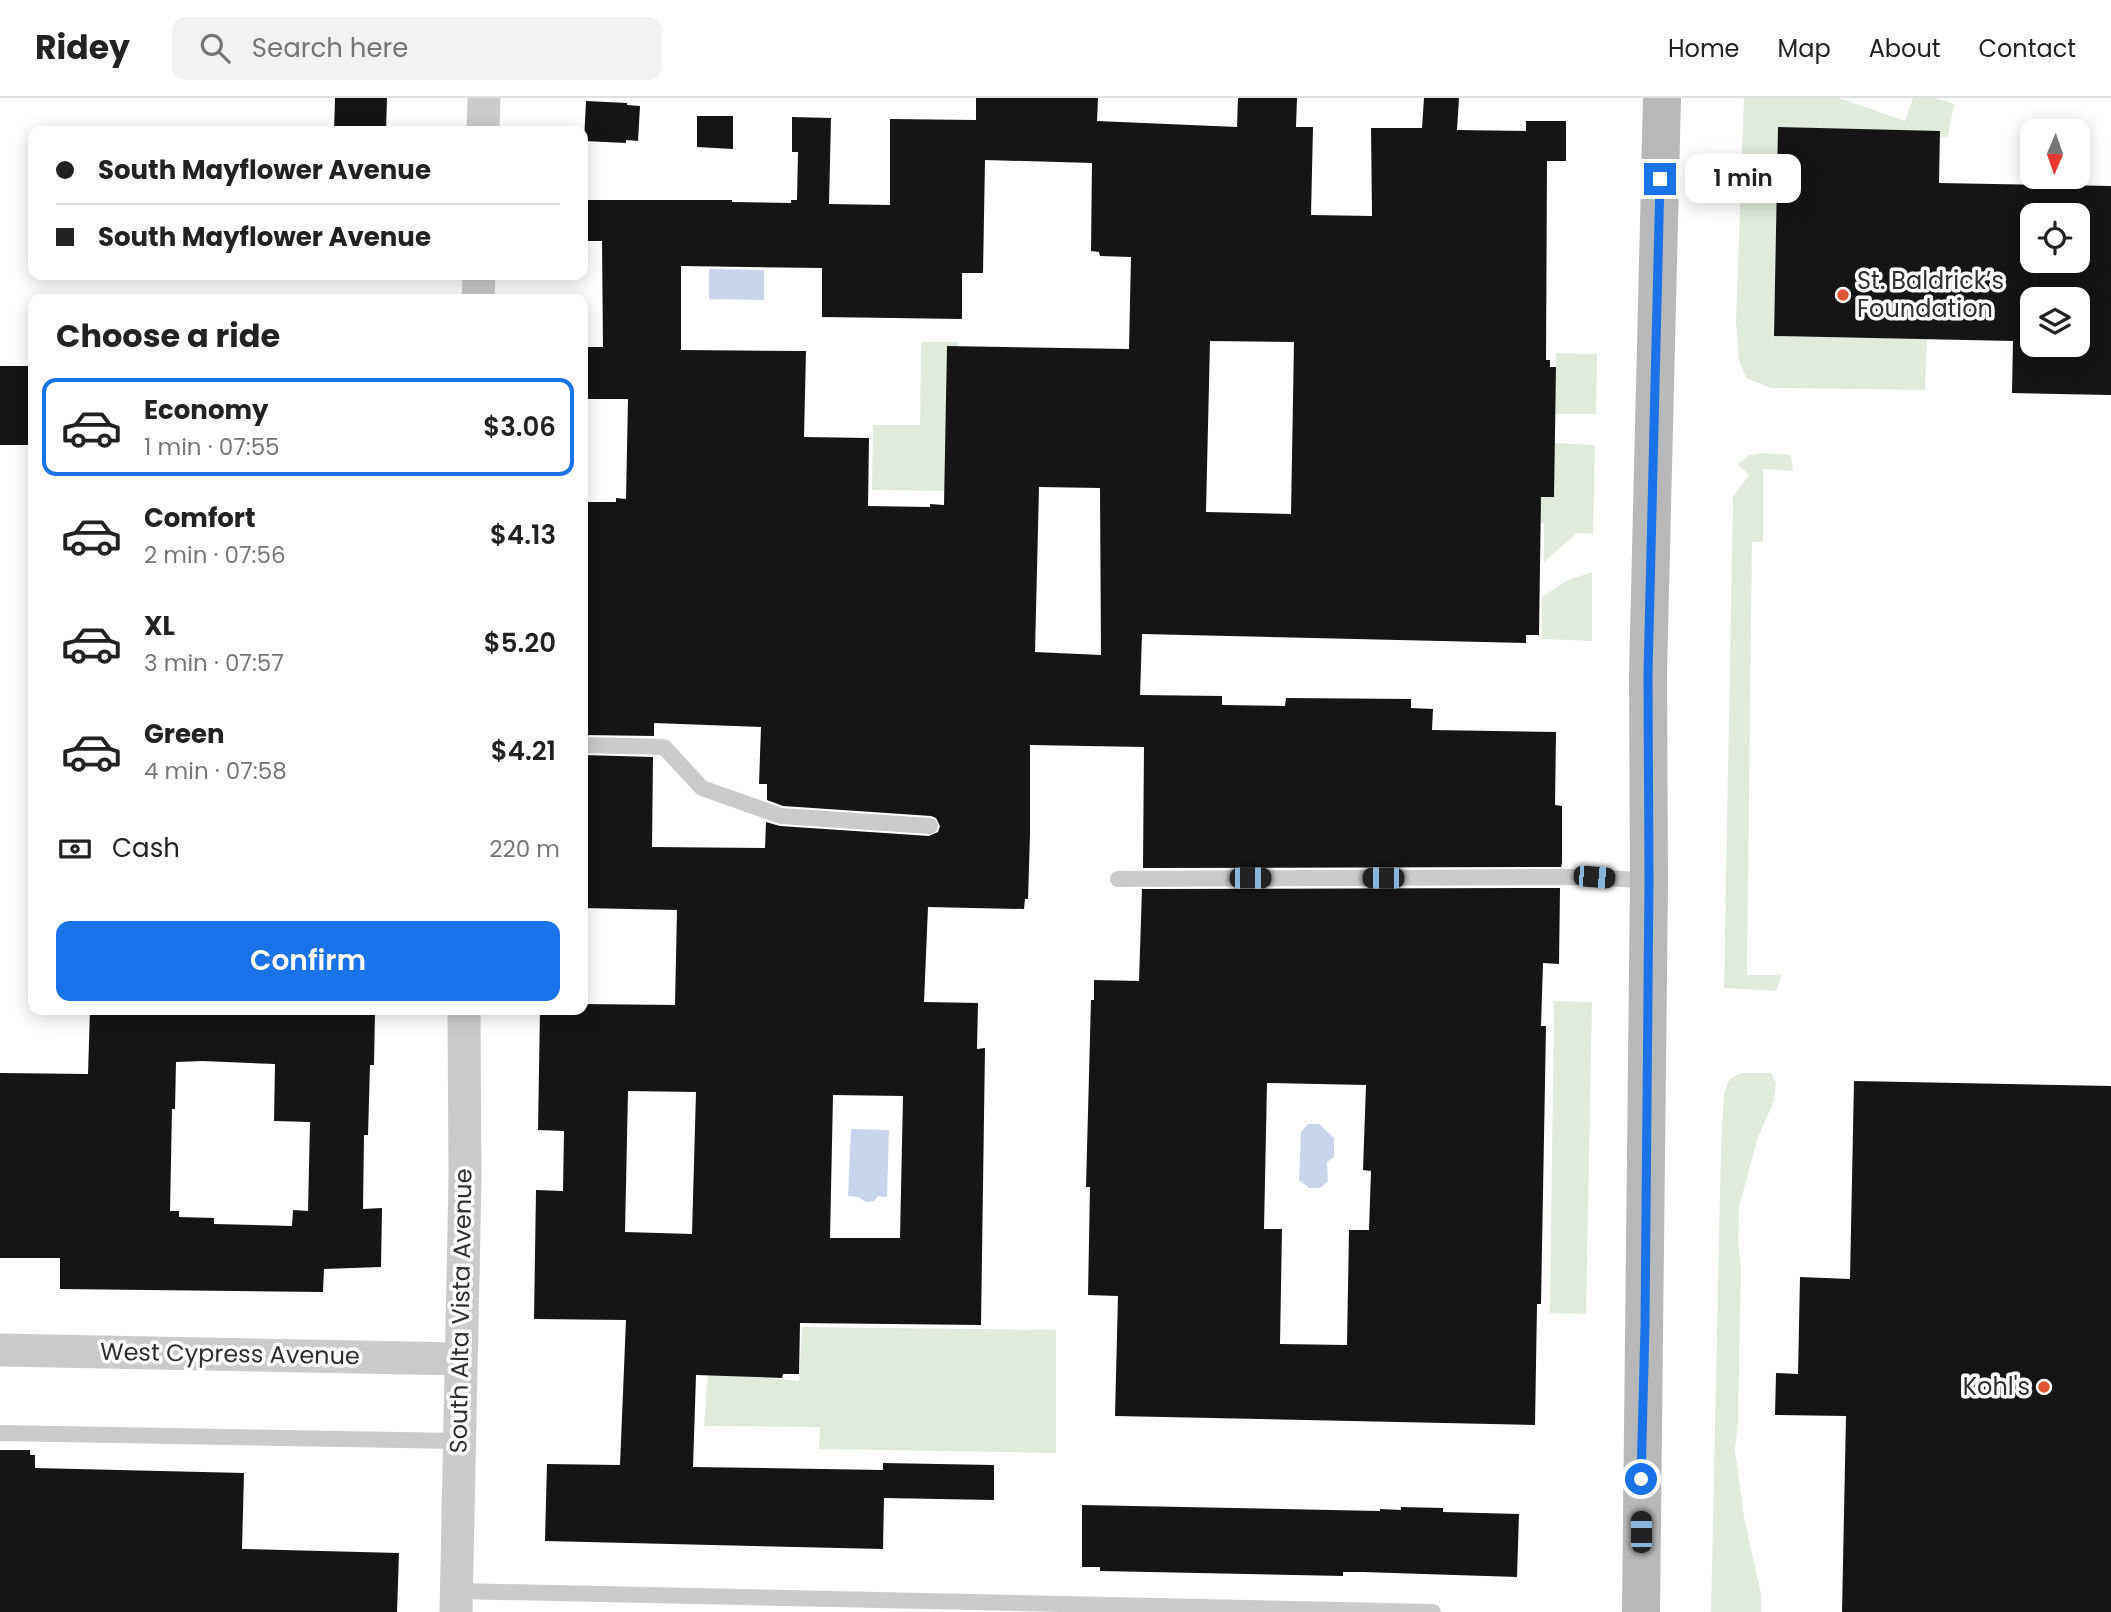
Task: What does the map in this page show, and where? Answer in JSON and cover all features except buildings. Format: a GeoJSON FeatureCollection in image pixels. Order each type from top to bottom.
{"type":"FeatureCollection","features":[{"type":"Feature","properties":{"kind":"street"},"geometry":{"type":"LineString","coordinates":[[483,126],[484,98]]}},
{"type":"Feature","properties":{"kind":"street"},"geometry":{"type":"LineString","coordinates":[[1641,1612],[1649,881],[1648,674],[1662,98]]}},
{"type":"Feature","properties":{"kind":"street","name":"South Alta Vista Avenue"},"geometry":{"type":"LineString","coordinates":[[456,1601],[465,1180],[464,1015]]}},
{"type":"Feature","properties":{"kind":"street","name":"West Cypress Avenue"},"geometry":{"type":"LineString","coordinates":[[0,1350],[460,1359]]}},
{"type":"Feature","properties":{"kind":"lane"},"geometry":{"type":"LineString","coordinates":[[588,746],[664,747],[702,788],[782,816],[930,826]]}},
{"type":"Feature","properties":{"kind":"lane"},"geometry":{"type":"LineString","coordinates":[[1118,879],[1594,877],[1649,881]]}},
{"type":"Feature","properties":{"kind":"lane"},"geometry":{"type":"LineString","coordinates":[[0,1433],[458,1441]]}},
{"type":"Feature","properties":{"kind":"lane"},"geometry":{"type":"LineString","coordinates":[[456,1601],[1433,1612]]}},
{"type":"Feature","properties":{"kind":"green space"},"geometry":{"type":"Polygon","coordinates":[[[1744,98],[1839,98],[1905,121],[1913,98],[1936,98],[1954,104],[1948,137],[1778,127],[1774,336],[1927,339],[1925,390],[1771,388],[1746,378],[1739,360],[1736,322],[1744,98]]]}},
{"type":"Feature","properties":{"kind":"green space"},"geometry":{"type":"Polygon","coordinates":[[[921,342],[958,342],[955,491],[872,490],[873,425],[920,425],[921,342]]]}},
{"type":"Feature","properties":{"kind":"green space"},"geometry":{"type":"Polygon","coordinates":[[[1556,353],[1597,354],[1596,414],[1555,414],[1556,353]]]}},
{"type":"Feature","properties":{"kind":"green space"},"geometry":{"type":"Polygon","coordinates":[[[1554,443],[1595,445],[1593,534],[1577,533],[1544,562],[1544,524],[1533,521],[1554,443]]]}},
{"type":"Feature","properties":{"kind":"green space"},"geometry":{"type":"Polygon","coordinates":[[[1749,455],[1791,455],[1793,471],[1763,469],[1763,542],[1752,542],[1747,975],[1782,975],[1776,991],[1724,988],[1733,497],[1749,475],[1738,464],[1749,455]]]}},
{"type":"Feature","properties":{"kind":"green space"},"geometry":{"type":"Polygon","coordinates":[[[1592,572],[1592,641],[1542,639],[1542,597],[1566,581],[1592,572]]]}},
{"type":"Feature","properties":{"kind":"green space"},"geometry":{"type":"Polygon","coordinates":[[[1554,1001],[1592,1002],[1586,1314],[1550,1313],[1554,1001]]]}},
{"type":"Feature","properties":{"kind":"green space"},"geometry":{"type":"Polygon","coordinates":[[[1740,1073],[1771,1073],[1776,1083],[1774,1101],[1758,1137],[1739,1207],[1738,1240],[1741,1266],[1735,1450],[1744,1517],[1761,1594],[1761,1612],[1711,1612],[1721,1147],[1724,1094],[1729,1080],[1740,1073]]]}},
{"type":"Feature","properties":{"kind":"green space"},"geometry":{"type":"Polygon","coordinates":[[[802,1327],[1056,1330],[1056,1453],[819,1449],[820,1427],[704,1426],[708,1372],[799,1381],[802,1327]]]}},
{"type":"Feature","properties":{"kind":"water"},"geometry":{"type":"Polygon","coordinates":[[[709,269],[764,270],[764,300],[709,299],[709,269]]]}},
{"type":"Feature","properties":{"kind":"water"},"geometry":{"type":"Polygon","coordinates":[[[1308,1124],[1319,1124],[1334,1138],[1334,1157],[1327,1162],[1328,1181],[1320,1188],[1309,1188],[1299,1180],[1301,1132],[1308,1124]]]}},
{"type":"Feature","properties":{"kind":"water"},"geometry":{"type":"Polygon","coordinates":[[[851,1129],[889,1130],[887,1197],[878,1196],[874,1201],[866,1202],[858,1197],[848,1196],[851,1129]]]}},
{"type":"Feature","properties":{"kind":"place","name":"St. Baldrick’s Foundation"},"geometry":{"type":"Point","coordinates":[1843,295]}},
{"type":"Feature","properties":{"kind":"place","name":"Kohl's"},"geometry":{"type":"Point","coordinates":[2044,1387]}},
{"type":"Feature","properties":{"kind":"route"},"geometry":{"type":"LineString","coordinates":[[1641,1479],[1649,881],[1648,674],[1660,179]]}}]}
